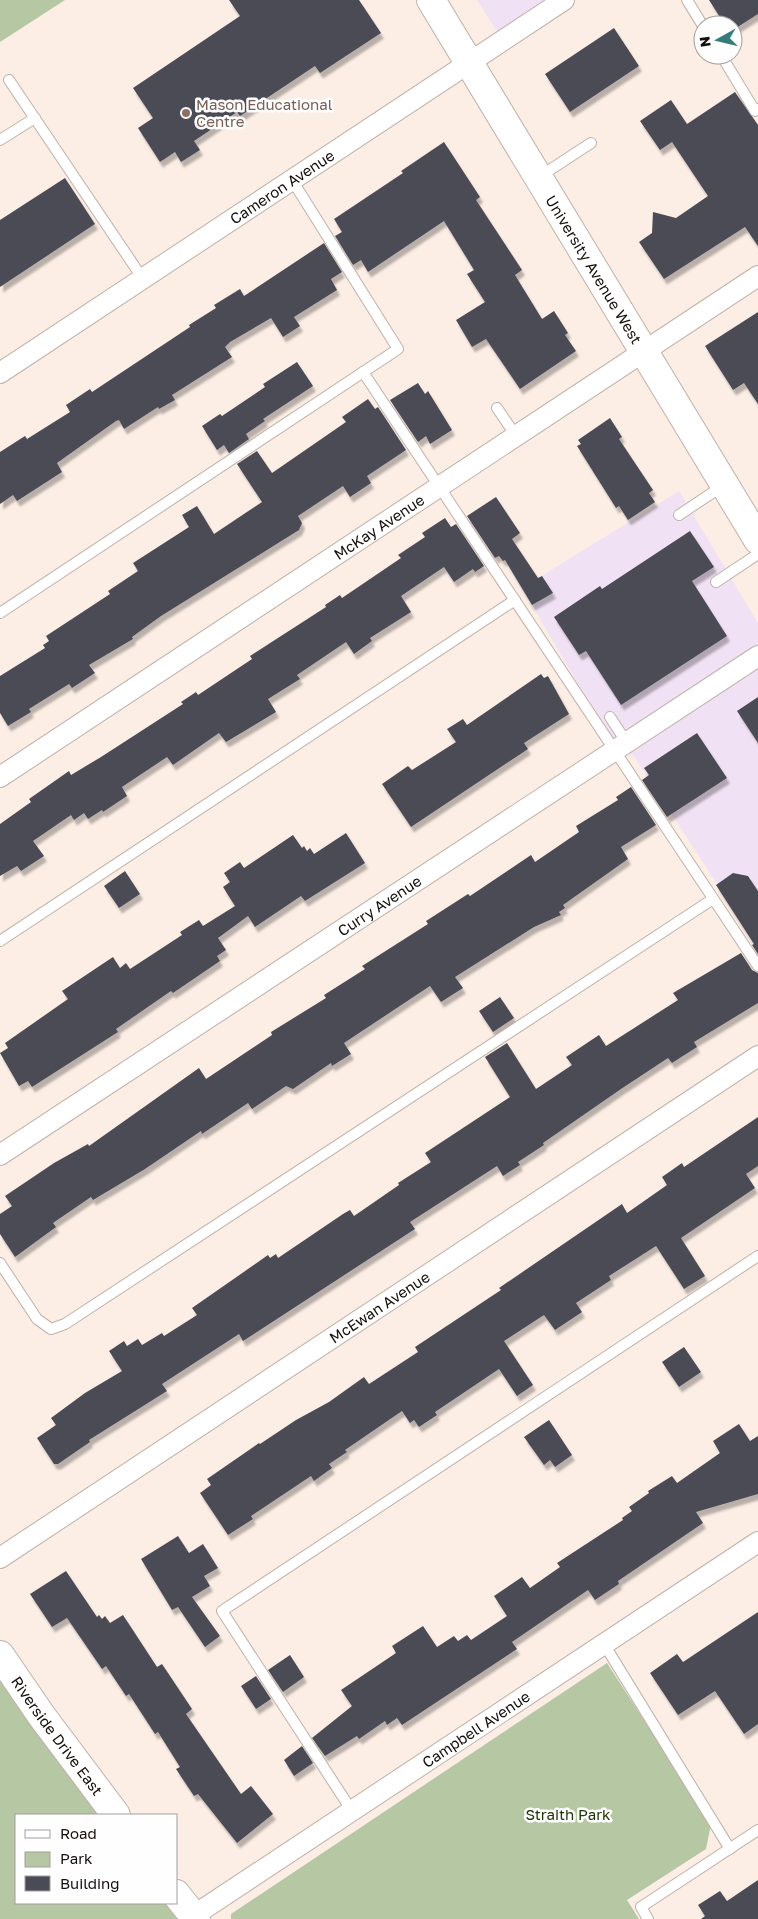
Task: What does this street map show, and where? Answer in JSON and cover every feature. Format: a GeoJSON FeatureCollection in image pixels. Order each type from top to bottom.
{"type":"FeatureCollection","features":[{"type":"Feature","properties":{"kind":"main road","name":"University Avenue West"},"geometry":{"type":"LineString","coordinates":[[433,1],[758,540]]}},
{"type":"Feature","properties":{"kind":"main road","name":"Riverside Drive East"},"geometry":{"type":"LineString","coordinates":[[0,1655],[41,1715],[115,1814]]}},
{"type":"Feature","properties":{"kind":"main road"},"geometry":{"type":"LineString","coordinates":[[178,1897],[194,1918]]}},
{"type":"Feature","properties":{"kind":"street","name":"Cameron Avenue"},"geometry":{"type":"LineString","coordinates":[[0,373],[564,0]]}},
{"type":"Feature","properties":{"kind":"street","name":"McKay Avenue"},"geometry":{"type":"LineString","coordinates":[[0,777],[758,276]]}},
{"type":"Feature","properties":{"kind":"street","name":"Curry Avenue"},"geometry":{"type":"LineString","coordinates":[[2,1148],[758,656]]}},
{"type":"Feature","properties":{"kind":"street","name":"McEwan Avenue"},"geometry":{"type":"LineString","coordinates":[[0,1558],[758,1056]]}},
{"type":"Feature","properties":{"kind":"street","name":"Campbell Avenue"},"geometry":{"type":"LineString","coordinates":[[194,1918],[758,1542]]}},
{"type":"Feature","properties":{"kind":"lane"},"geometry":{"type":"LineString","coordinates":[[687,0],[696,15]]}},
{"type":"Feature","properties":{"kind":"lane"},"geometry":{"type":"LineString","coordinates":[[727,65],[755,111],[758,109]]}},
{"type":"Feature","properties":{"kind":"lane"},"geometry":{"type":"LineString","coordinates":[[9,80],[143,278]]}},
{"type":"Feature","properties":{"kind":"lane"},"geometry":{"type":"LineString","coordinates":[[0,140],[35,118]]}},
{"type":"Feature","properties":{"kind":"lane"},"geometry":{"type":"LineString","coordinates":[[538,178],[591,143]]}},
{"type":"Feature","properties":{"kind":"lane"},"geometry":{"type":"LineString","coordinates":[[0,613],[398,349],[292,180]]}},
{"type":"Feature","properties":{"kind":"lane"},"geometry":{"type":"LineString","coordinates":[[363,372],[515,600],[621,746],[713,899],[758,966]]}},
{"type":"Feature","properties":{"kind":"lane"},"geometry":{"type":"LineString","coordinates":[[497,408],[516,436]]}},
{"type":"Feature","properties":{"kind":"lane"},"geometry":{"type":"LineString","coordinates":[[679,515],[724,484]]}},
{"type":"Feature","properties":{"kind":"lane"},"geometry":{"type":"LineString","coordinates":[[716,582],[758,554]]}},
{"type":"Feature","properties":{"kind":"lane"},"geometry":{"type":"LineString","coordinates":[[0,941],[515,600]]}},
{"type":"Feature","properties":{"kind":"lane"},"geometry":{"type":"LineString","coordinates":[[610,717],[621,746]]}},
{"type":"Feature","properties":{"kind":"lane"},"geometry":{"type":"LineString","coordinates":[[0,1263],[38,1319],[51,1329],[65,1324],[713,899]]}},
{"type":"Feature","properties":{"kind":"lane"},"geometry":{"type":"LineString","coordinates":[[352,1811],[222,1611],[758,1256]]}},
{"type":"Feature","properties":{"kind":"lane"},"geometry":{"type":"LineString","coordinates":[[604,1644],[730,1849]]}},
{"type":"Feature","properties":{"kind":"lane"},"geometry":{"type":"LineString","coordinates":[[648,1919],[641,1907],[758,1830]]}},
{"type":"Feature","properties":{"kind":"shaded area"},"geometry":{"type":"Polygon","coordinates":[[[477,0],[547,0],[498,33],[477,0]]]}},
{"type":"Feature","properties":{"kind":"shaded area"},"geometry":{"type":"Polygon","coordinates":[[[679,491],[758,623],[758,947],[634,756],[610,739],[522,588],[679,491]]]}},
{"type":"Feature","properties":{"kind":"green space"},"geometry":{"type":"Polygon","coordinates":[[[0,0],[65,0],[0,42],[0,0]]]}},
{"type":"Feature","properties":{"kind":"green space","name":"Straith Park"},"geometry":{"type":"Polygon","coordinates":[[[607,1663],[711,1824],[706,1849],[627,1900],[639,1919],[231,1919],[231,1914],[607,1663]]]}},
{"type":"Feature","properties":{"kind":"green space"},"geometry":{"type":"Polygon","coordinates":[[[0,1680],[98,1814],[15,1814],[15,1904],[166,1904],[178,1919],[0,1919],[0,1680]]]}},
{"type":"Feature","properties":{"kind":"building"},"geometry":{"type":"Polygon","coordinates":[[[229,0],[359,0],[381,33],[320,73],[315,66],[240,116],[237,112],[194,141],[200,150],[181,162],[175,152],[160,162],[138,128],[153,118],[133,88],[240,16],[229,0]]]}},
{"type":"Feature","properties":{"kind":"building"},"geometry":{"type":"Polygon","coordinates":[[[709,0],[758,0],[758,14],[743,24],[743,15],[719,15],[709,0]]]}},
{"type":"Feature","properties":{"kind":"building"},"geometry":{"type":"Polygon","coordinates":[[[614,28],[639,66],[570,112],[545,74],[614,28]]]}},
{"type":"Feature","properties":{"kind":"building"},"geometry":{"type":"Polygon","coordinates":[[[735,92],[758,125],[758,246],[745,227],[664,279],[639,242],[652,233],[653,212],[676,218],[708,196],[672,142],[660,150],[640,121],[671,100],[687,124],[735,92]]]}},
{"type":"Feature","properties":{"kind":"building"},"geometry":{"type":"Polygon","coordinates":[[[444,142],[480,197],[476,200],[522,270],[515,275],[542,319],[554,311],[568,333],[565,335],[576,351],[520,389],[486,339],[472,347],[456,320],[485,302],[467,274],[474,270],[444,221],[368,272],[361,260],[353,265],[335,236],[342,232],[334,219],[403,173],[401,171],[444,142]]]}},
{"type":"Feature","properties":{"kind":"building"},"geometry":{"type":"Polygon","coordinates":[[[65,178],[95,224],[0,287],[0,220],[65,178]]]}},
{"type":"Feature","properties":{"kind":"building"},"geometry":{"type":"Polygon","coordinates":[[[324,243],[342,272],[331,279],[337,290],[294,317],[300,326],[283,337],[271,318],[230,342],[225,347],[232,357],[172,395],[175,400],[159,409],[158,407],[124,429],[119,420],[116,421],[57,463],[62,472],[17,501],[13,495],[0,504],[0,452],[25,436],[27,439],[70,412],[66,405],[90,389],[92,392],[190,327],[189,325],[216,308],[214,305],[240,289],[244,296],[324,243]]]}},
{"type":"Feature","properties":{"kind":"building"},"geometry":{"type":"Polygon","coordinates":[[[758,312],[758,404],[744,383],[733,390],[705,346],[758,312]]]}},
{"type":"Feature","properties":{"kind":"building"},"geometry":{"type":"Polygon","coordinates":[[[297,362],[313,386],[263,419],[265,421],[246,434],[249,439],[229,453],[224,445],[217,450],[202,426],[220,414],[222,416],[265,387],[263,384],[297,362]]]}},
{"type":"Feature","properties":{"kind":"building"},"geometry":{"type":"Polygon","coordinates":[[[418,383],[425,394],[428,391],[452,430],[430,444],[426,436],[418,442],[390,400],[418,383]]]}},
{"type":"Feature","properties":{"kind":"building"},"geometry":{"type":"Polygon","coordinates":[[[368,399],[375,409],[378,407],[406,450],[367,476],[371,483],[350,497],[343,486],[298,516],[302,523],[299,530],[161,616],[132,637],[133,639],[89,665],[95,673],[72,688],[69,684],[29,709],[31,712],[8,726],[0,713],[0,676],[45,648],[43,645],[49,641],[46,636],[110,594],[108,591],[138,571],[133,563],[189,527],[182,515],[197,506],[214,534],[262,502],[237,464],[257,451],[272,473],[346,422],[342,417],[368,399]]]}},
{"type":"Feature","properties":{"kind":"building"},"geometry":{"type":"Polygon","coordinates":[[[610,418],[622,437],[619,439],[653,490],[649,493],[655,502],[628,520],[619,506],[616,508],[577,446],[581,444],[578,440],[610,418]]]}},
{"type":"Feature","properties":{"kind":"building"},"geometry":{"type":"Polygon","coordinates":[[[496,497],[520,533],[512,539],[538,578],[542,576],[553,593],[532,605],[505,560],[503,561],[499,556],[495,558],[467,516],[496,497]]]}},
{"type":"Feature","properties":{"kind":"building"},"geometry":{"type":"Polygon","coordinates":[[[445,518],[451,527],[456,524],[484,566],[475,572],[473,569],[454,582],[444,567],[401,596],[411,612],[370,638],[372,641],[354,654],[346,642],[297,675],[300,679],[268,699],[276,712],[226,742],[219,733],[173,765],[167,757],[122,787],[127,796],[103,812],[102,810],[88,819],[84,813],[74,820],[71,815],[33,841],[44,856],[21,871],[17,866],[0,876],[0,824],[31,802],[29,799],[69,771],[71,775],[101,757],[183,704],[181,702],[196,692],[198,695],[252,659],[250,656],[326,607],[325,605],[340,595],[342,598],[401,558],[398,555],[425,537],[422,533],[445,518]]]}},
{"type":"Feature","properties":{"kind":"building"},"geometry":{"type":"Polygon","coordinates":[[[690,531],[714,567],[692,581],[727,636],[621,705],[586,651],[579,655],[554,617],[600,586],[602,589],[690,531]]]}},
{"type":"Feature","properties":{"kind":"building"},"geometry":{"type":"Polygon","coordinates":[[[541,674],[544,678],[548,676],[569,714],[524,743],[528,749],[411,827],[382,784],[408,766],[412,770],[456,742],[447,729],[463,719],[467,725],[541,674]]]}},
{"type":"Feature","properties":{"kind":"building"},"geometry":{"type":"Polygon","coordinates":[[[758,697],[758,743],[737,711],[758,697]]]}},
{"type":"Feature","properties":{"kind":"building"},"geometry":{"type":"Polygon","coordinates":[[[697,733],[727,778],[667,817],[642,780],[649,775],[644,768],[697,733]]]}},
{"type":"Feature","properties":{"kind":"building"},"geometry":{"type":"Polygon","coordinates":[[[631,787],[656,825],[621,847],[628,859],[563,905],[565,908],[559,912],[561,915],[534,927],[455,977],[463,988],[441,1002],[430,986],[344,1043],[351,1054],[332,1066],[331,1063],[293,1089],[286,1086],[252,1109],[248,1103],[202,1134],[201,1131],[145,1169],[93,1200],[91,1197],[53,1223],[56,1227],[15,1257],[0,1234],[0,1214],[12,1206],[5,1196],[54,1163],[88,1144],[89,1146],[199,1068],[206,1079],[272,1035],[271,1032],[326,998],[324,995],[365,969],[362,966],[428,924],[426,921],[468,894],[470,896],[531,855],[535,862],[579,832],[576,826],[618,800],[616,797],[631,787]]]}},
{"type":"Feature","properties":{"kind":"building"},"geometry":{"type":"Polygon","coordinates":[[[346,833],[365,863],[305,901],[301,896],[255,927],[248,916],[218,938],[226,950],[217,956],[220,961],[173,993],[171,991],[116,1029],[118,1032],[32,1087],[28,1081],[19,1086],[0,1053],[8,1048],[5,1043],[68,999],[62,991],[113,957],[120,968],[126,963],[130,969],[182,935],[180,932],[199,920],[203,926],[235,906],[223,887],[230,882],[224,873],[240,862],[244,868],[293,835],[302,848],[304,846],[307,851],[310,848],[314,854],[346,833]]]}},
{"type":"Feature","properties":{"kind":"building"},"geometry":{"type":"Polygon","coordinates":[[[125,871],[140,894],[119,908],[104,886],[125,871]]]}},
{"type":"Feature","properties":{"kind":"building"},"geometry":{"type":"Polygon","coordinates":[[[733,873],[748,876],[758,891],[758,954],[752,945],[754,944],[716,885],[733,873]]]}},
{"type":"Feature","properties":{"kind":"building"},"geometry":{"type":"Polygon","coordinates":[[[741,953],[752,970],[758,973],[758,1003],[694,1042],[697,1047],[672,1063],[668,1058],[621,1089],[543,1143],[544,1145],[518,1162],[520,1165],[503,1176],[497,1166],[410,1222],[415,1229],[243,1341],[239,1334],[162,1384],[167,1391],[89,1440],[90,1442],[58,1464],[54,1464],[37,1438],[56,1425],[51,1418],[85,1393],[122,1371],[109,1351],[124,1341],[127,1346],[138,1339],[142,1345],[162,1333],[164,1336],[197,1315],[192,1308],[268,1255],[270,1258],[276,1254],[278,1258],[350,1210],[354,1216],[399,1185],[398,1183],[431,1162],[425,1153],[510,1097],[485,1057],[507,1043],[536,1089],[572,1065],[566,1057],[599,1035],[606,1046],[678,1000],[673,993],[741,953]]]}},
{"type":"Feature","properties":{"kind":"building"},"geometry":{"type":"Polygon","coordinates":[[[500,997],[514,1018],[493,1032],[479,1011],[500,997]]]}},
{"type":"Feature","properties":{"kind":"building"},"geometry":{"type":"Polygon","coordinates":[[[758,1117],[758,1166],[746,1174],[755,1188],[681,1238],[705,1276],[684,1289],[656,1246],[609,1276],[611,1280],[576,1303],[582,1312],[555,1330],[544,1315],[504,1341],[533,1385],[517,1396],[499,1369],[435,1412],[437,1415],[419,1427],[414,1420],[410,1423],[402,1411],[345,1450],[347,1452],[329,1464],[332,1468],[314,1481],[311,1476],[251,1516],[253,1519],[228,1535],[200,1493],[211,1485],[207,1479],[259,1443],[329,1402],[364,1377],[369,1384],[418,1352],[415,1347],[501,1290],[499,1288],[622,1204],[627,1213],[667,1185],[662,1177],[682,1163],[684,1167],[758,1117]]]}},
{"type":"Feature","properties":{"kind":"building"},"geometry":{"type":"Polygon","coordinates":[[[684,1347],[701,1372],[679,1387],[662,1362],[684,1347]]]}},
{"type":"Feature","properties":{"kind":"building"},"geometry":{"type":"Polygon","coordinates":[[[549,1420],[572,1455],[555,1467],[550,1460],[544,1465],[524,1437],[549,1420]]]}},
{"type":"Feature","properties":{"kind":"building"},"geometry":{"type":"Polygon","coordinates":[[[739,1424],[750,1441],[758,1436],[758,1494],[696,1512],[703,1523],[618,1581],[619,1584],[595,1600],[588,1590],[512,1642],[517,1649],[402,1725],[397,1718],[387,1725],[385,1721],[359,1739],[357,1736],[325,1756],[312,1738],[352,1706],[341,1690],[396,1653],[392,1646],[423,1626],[437,1647],[454,1636],[458,1641],[467,1635],[471,1640],[507,1616],[494,1596],[522,1577],[530,1588],[560,1567],[557,1563],[623,1520],[622,1518],[632,1511],[629,1507],[649,1493],[648,1491],[672,1476],[677,1483],[720,1453],[713,1441],[739,1424]]]}},
{"type":"Feature","properties":{"kind":"building"},"geometry":{"type":"Polygon","coordinates":[[[178,1536],[189,1553],[203,1544],[218,1568],[204,1576],[210,1586],[192,1597],[220,1636],[205,1647],[178,1607],[172,1610],[141,1559],[178,1536]]]}},
{"type":"Feature","properties":{"kind":"building"},"geometry":{"type":"Polygon","coordinates":[[[66,1571],[97,1617],[99,1615],[102,1619],[105,1616],[110,1623],[123,1615],[157,1667],[162,1664],[192,1709],[186,1714],[241,1794],[251,1786],[273,1814],[237,1843],[198,1794],[194,1796],[176,1769],[180,1767],[158,1732],[155,1734],[129,1694],[126,1696],[106,1666],[102,1669],[67,1618],[52,1627],[30,1594],[66,1571]]]}},
{"type":"Feature","properties":{"kind":"building"},"geometry":{"type":"Polygon","coordinates":[[[758,1612],[758,1724],[744,1734],[715,1691],[678,1715],[650,1673],[677,1654],[683,1662],[758,1612]]]}},
{"type":"Feature","properties":{"kind":"building"},"geometry":{"type":"Polygon","coordinates":[[[290,1655],[304,1677],[283,1692],[268,1670],[290,1655]]]}},
{"type":"Feature","properties":{"kind":"building"},"geometry":{"type":"Polygon","coordinates":[[[256,1676],[271,1699],[256,1709],[241,1686],[256,1676]]]}},
{"type":"Feature","properties":{"kind":"building"},"geometry":{"type":"Polygon","coordinates":[[[302,1746],[313,1763],[294,1776],[284,1760],[302,1746]]]}},
{"type":"Feature","properties":{"kind":"building"},"geometry":{"type":"Polygon","coordinates":[[[758,1880],[758,1919],[701,1919],[705,1916],[698,1905],[720,1891],[727,1901],[758,1880]]]}},
{"type":"Feature","properties":{"kind":"place","name":"Mason Educational Centre"},"geometry":{"type":"Point","coordinates":[186,113]}}]}
